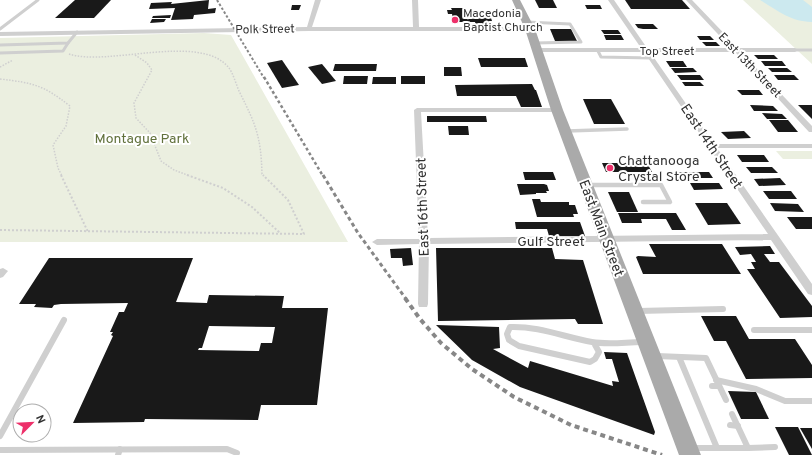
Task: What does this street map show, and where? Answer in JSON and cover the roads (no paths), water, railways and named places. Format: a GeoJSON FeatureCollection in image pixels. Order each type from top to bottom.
{"type":"FeatureCollection","features":[{"type":"Feature","properties":{"kind":"main road","name":"East Main Street"},"geometry":{"type":"LineString","coordinates":[[516,0],[536,46],[557,110],[689,452]]}},
{"type":"Feature","properties":{"kind":"street"},"geometry":{"type":"LineString","coordinates":[[309,28],[318,0]]}},
{"type":"Feature","properties":{"kind":"street"},"geometry":{"type":"LineString","coordinates":[[415,0],[416,29]]}},
{"type":"Feature","properties":{"kind":"street","name":"East 14th Street"},"geometry":{"type":"LineString","coordinates":[[611,0],[713,146],[812,292]]}},
{"type":"Feature","properties":{"kind":"street","name":"East 13th Street"},"geometry":{"type":"LineString","coordinates":[[689,0],[812,130]]}},
{"type":"Feature","properties":{"kind":"street","name":"Polk Street"},"geometry":{"type":"LineString","coordinates":[[0,34],[309,28],[416,29],[528,26]]}},
{"type":"Feature","properties":{"kind":"street","name":"Top Street"},"geometry":{"type":"LineString","coordinates":[[536,46],[646,51],[796,50]]}},
{"type":"Feature","properties":{"kind":"street","name":"East 16th Street"},"geometry":{"type":"LineString","coordinates":[[423,304],[424,242],[417,110],[557,110]]}},
{"type":"Feature","properties":{"kind":"street"},"geometry":{"type":"LineString","coordinates":[[713,146],[812,146]]}},
{"type":"Feature","properties":{"kind":"street","name":"Gulf Street"},"geometry":{"type":"LineString","coordinates":[[377,242],[774,237]]}},
{"type":"Feature","properties":{"kind":"lane"},"geometry":{"type":"LineString","coordinates":[[0,29],[38,0]]}},
{"type":"Feature","properties":{"kind":"lane"},"geometry":{"type":"LineString","coordinates":[[528,26],[570,24],[581,42],[536,46]]}},
{"type":"Feature","properties":{"kind":"lane"},"geometry":{"type":"LineString","coordinates":[[0,53],[62,51],[77,32]]}},
{"type":"Feature","properties":{"kind":"lane"},"geometry":{"type":"LineString","coordinates":[[0,45],[68,43]]}},
{"type":"Feature","properties":{"kind":"lane"},"geometry":{"type":"LineString","coordinates":[[598,50],[601,57],[651,58]]}},
{"type":"Feature","properties":{"kind":"lane"},"geometry":{"type":"LineString","coordinates":[[796,50],[812,50]]}},
{"type":"Feature","properties":{"kind":"lane"},"geometry":{"type":"LineString","coordinates":[[565,131],[626,129]]}},
{"type":"Feature","properties":{"kind":"lane"},"geometry":{"type":"LineString","coordinates":[[586,185],[661,185],[670,202],[643,202]]}},
{"type":"Feature","properties":{"kind":"lane"},"geometry":{"type":"LineString","coordinates":[[635,311],[723,309]]}},
{"type":"Feature","properties":{"kind":"lane"},"geometry":{"type":"LineString","coordinates":[[0,436],[64,320]]}},
{"type":"Feature","properties":{"kind":"lane"},"geometry":{"type":"LineString","coordinates":[[594,343],[599,352],[595,359],[590,362],[519,346],[509,340],[506,334],[510,328],[520,326],[539,329],[594,343],[649,349],[678,357],[706,358],[726,400]]}},
{"type":"Feature","properties":{"kind":"lane"},"geometry":{"type":"LineString","coordinates":[[754,330],[812,330]]}},
{"type":"Feature","properties":{"kind":"lane"},"geometry":{"type":"LineString","coordinates":[[678,357],[710,426],[717,448]]}},
{"type":"Feature","properties":{"kind":"lane"},"geometry":{"type":"LineString","coordinates":[[716,380],[756,389],[785,402],[812,401]]}},
{"type":"Feature","properties":{"kind":"lane"},"geometry":{"type":"LineString","coordinates":[[712,386],[720,386]]}},
{"type":"Feature","properties":{"kind":"lane"},"geometry":{"type":"LineString","coordinates":[[732,414],[748,448]]}},
{"type":"Feature","properties":{"kind":"lane"},"geometry":{"type":"LineString","coordinates":[[730,425],[738,426]]}},
{"type":"Feature","properties":{"kind":"lane"},"geometry":{"type":"LineString","coordinates":[[689,452],[717,448],[775,447]]}},
{"type":"Feature","properties":{"kind":"lane"},"geometry":{"type":"LineString","coordinates":[[0,450],[119,452],[227,449],[237,453],[236,455]]}},
{"type":"Feature","properties":{"kind":"water"},"geometry":{"type":"Polygon","coordinates":[[[760,0],[803,0],[812,7],[812,22],[790,18],[760,0]]]}},
{"type":"Feature","properties":{"kind":"railway"},"geometry":{"type":"LineString","coordinates":[[217,0],[264,78]]}},
{"type":"Feature","properties":{"kind":"railway"},"geometry":{"type":"LineString","coordinates":[[264,77],[323,176]]}},
{"type":"Feature","properties":{"kind":"railway"},"geometry":{"type":"LineString","coordinates":[[323,175],[358,233],[406,299]]}},
{"type":"Feature","properties":{"kind":"railway"},"geometry":{"type":"LineString","coordinates":[[405,298],[420,319],[441,343],[472,369],[514,397],[571,425],[662,455]]}},
{"type":"Feature","properties":{"kind":"place","name":"Macedonia Baptist Church"},"geometry":{"type":"Point","coordinates":[455,20]}},
{"type":"Feature","properties":{"kind":"place","name":"Chattanooga Crystal Store"},"geometry":{"type":"Point","coordinates":[610,168]}},
{"type":"Feature","properties":{"kind":"park label","name":"Montague Park"},"geometry":{"type":"Point","coordinates":[142,138]}}]}
